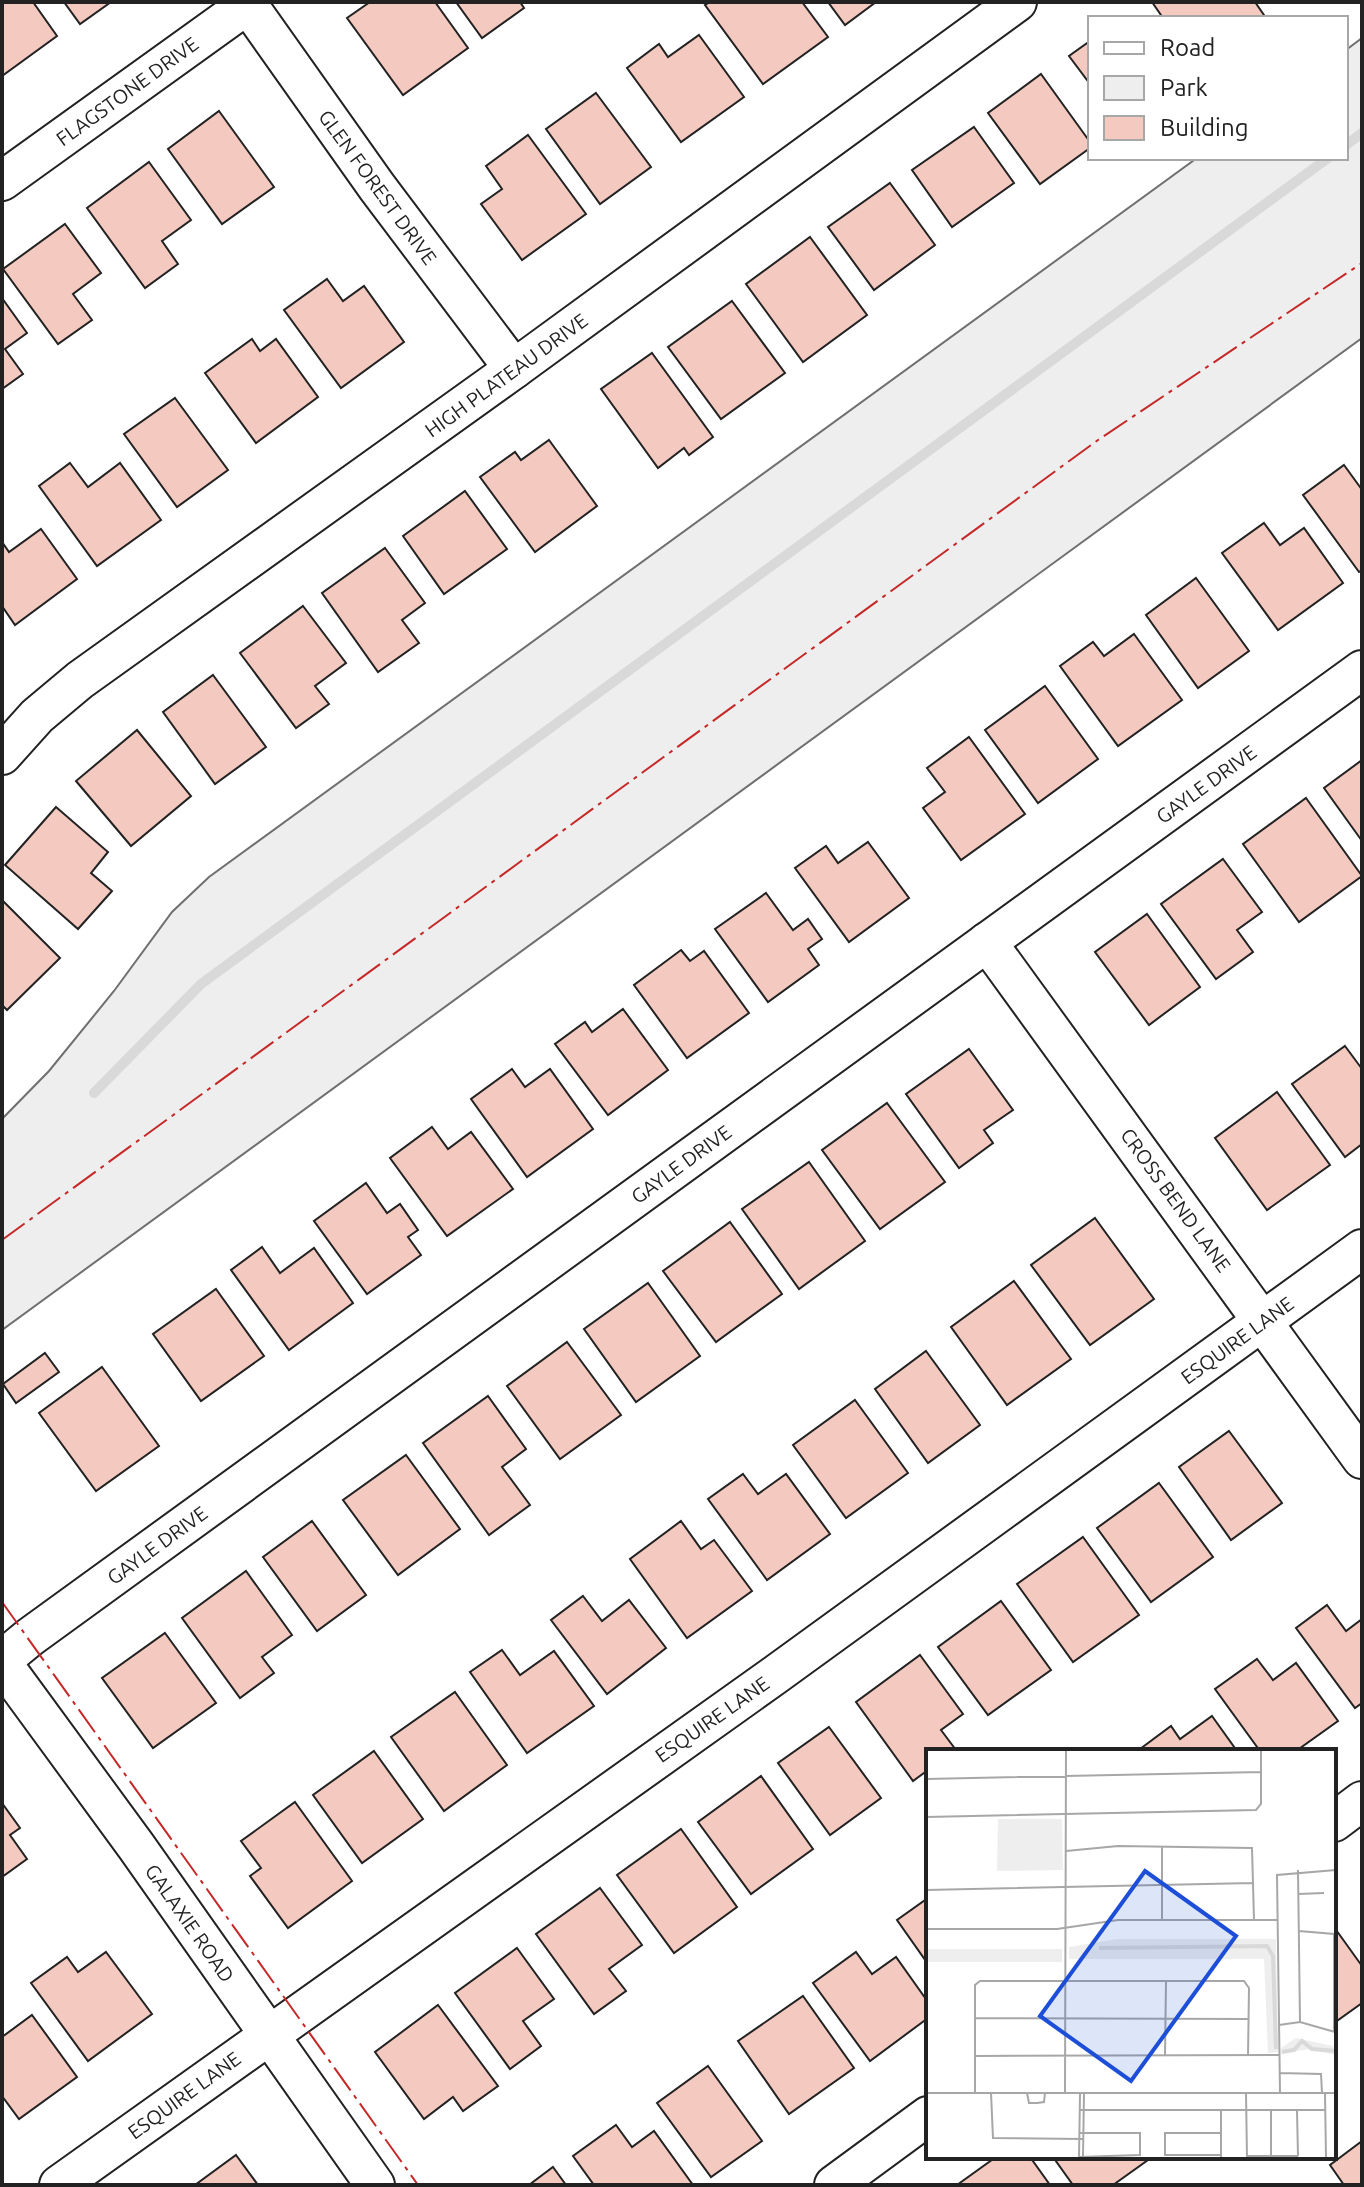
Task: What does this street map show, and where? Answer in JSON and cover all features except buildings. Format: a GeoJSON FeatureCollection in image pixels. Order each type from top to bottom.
{"type":"FeatureCollection","features":[{"type":"Feature","properties":{"kind":"street","name":"HIGH PLATEAU DRIVE"},"geometry":{"type":"LineString","coordinates":[[2,755],[37,716],[80,680],[514,369],[1017,2]]}},
{"type":"Feature","properties":{"kind":"street","name":"GLEN FOREST DRIVE"},"geometry":{"type":"LineString","coordinates":[[248,3],[377,187],[514,369]]}},
{"type":"Feature","properties":{"kind":"street","name":"FLAGSTONE DRIVE"},"geometry":{"type":"LineString","coordinates":[[2,181],[248,3]]}},
{"type":"Feature","properties":{"kind":"street","name":"GAYLE DRIVE"},"geometry":{"type":"LineString","coordinates":[[2,1662],[30,1637],[1362,670]]}},
{"type":"Feature","properties":{"kind":"street","name":"CROSS BEND LANE"},"geometry":{"type":"LineString","coordinates":[[987,942],[1362,1459]]}},
{"type":"Feature","properties":{"kind":"street","name":"ESQUIRE LANE"},"geometry":{"type":"LineString","coordinates":[[59,2185],[775,1675],[1362,1249]]}},
{"type":"Feature","properties":{"kind":"street","name":"GALAXIE ROAD"},"geometry":{"type":"LineString","coordinates":[[2,1662],[375,2185]]}},
{"type":"Feature","properties":{"kind":"street"},"geometry":{"type":"LineString","coordinates":[[1336,1820],[1362,1801]]}},
{"type":"Feature","properties":{"kind":"street"},"geometry":{"type":"LineString","coordinates":[[834,2185],[926,2117]]}},
{"type":"Feature","properties":{"kind":"green space"},"geometry":{"type":"Polygon","coordinates":[[[1362,38],[1362,338],[2,1330],[2,1119],[49,1071],[114,991],[172,912],[209,877],[1194,160],[1348,160],[1348,48],[1362,38]]]}},
{"type":"Feature","properties":{"kind":"waterway"},"geometry":{"type":"LineString","coordinates":[[1348,144],[1362,133]]}},
{"type":"Feature","properties":{"kind":"waterway"},"geometry":{"type":"LineString","coordinates":[[94,1093],[201,984],[1325,160]]}},
{"type":"Feature","properties":{"kind":"power"},"geometry":{"type":"LineString","coordinates":[[2,1240],[1098,440],[1362,263]]}},
{"type":"Feature","properties":{"kind":"power"},"geometry":{"type":"LineString","coordinates":[[2,1602],[418,2185]]}}]}
